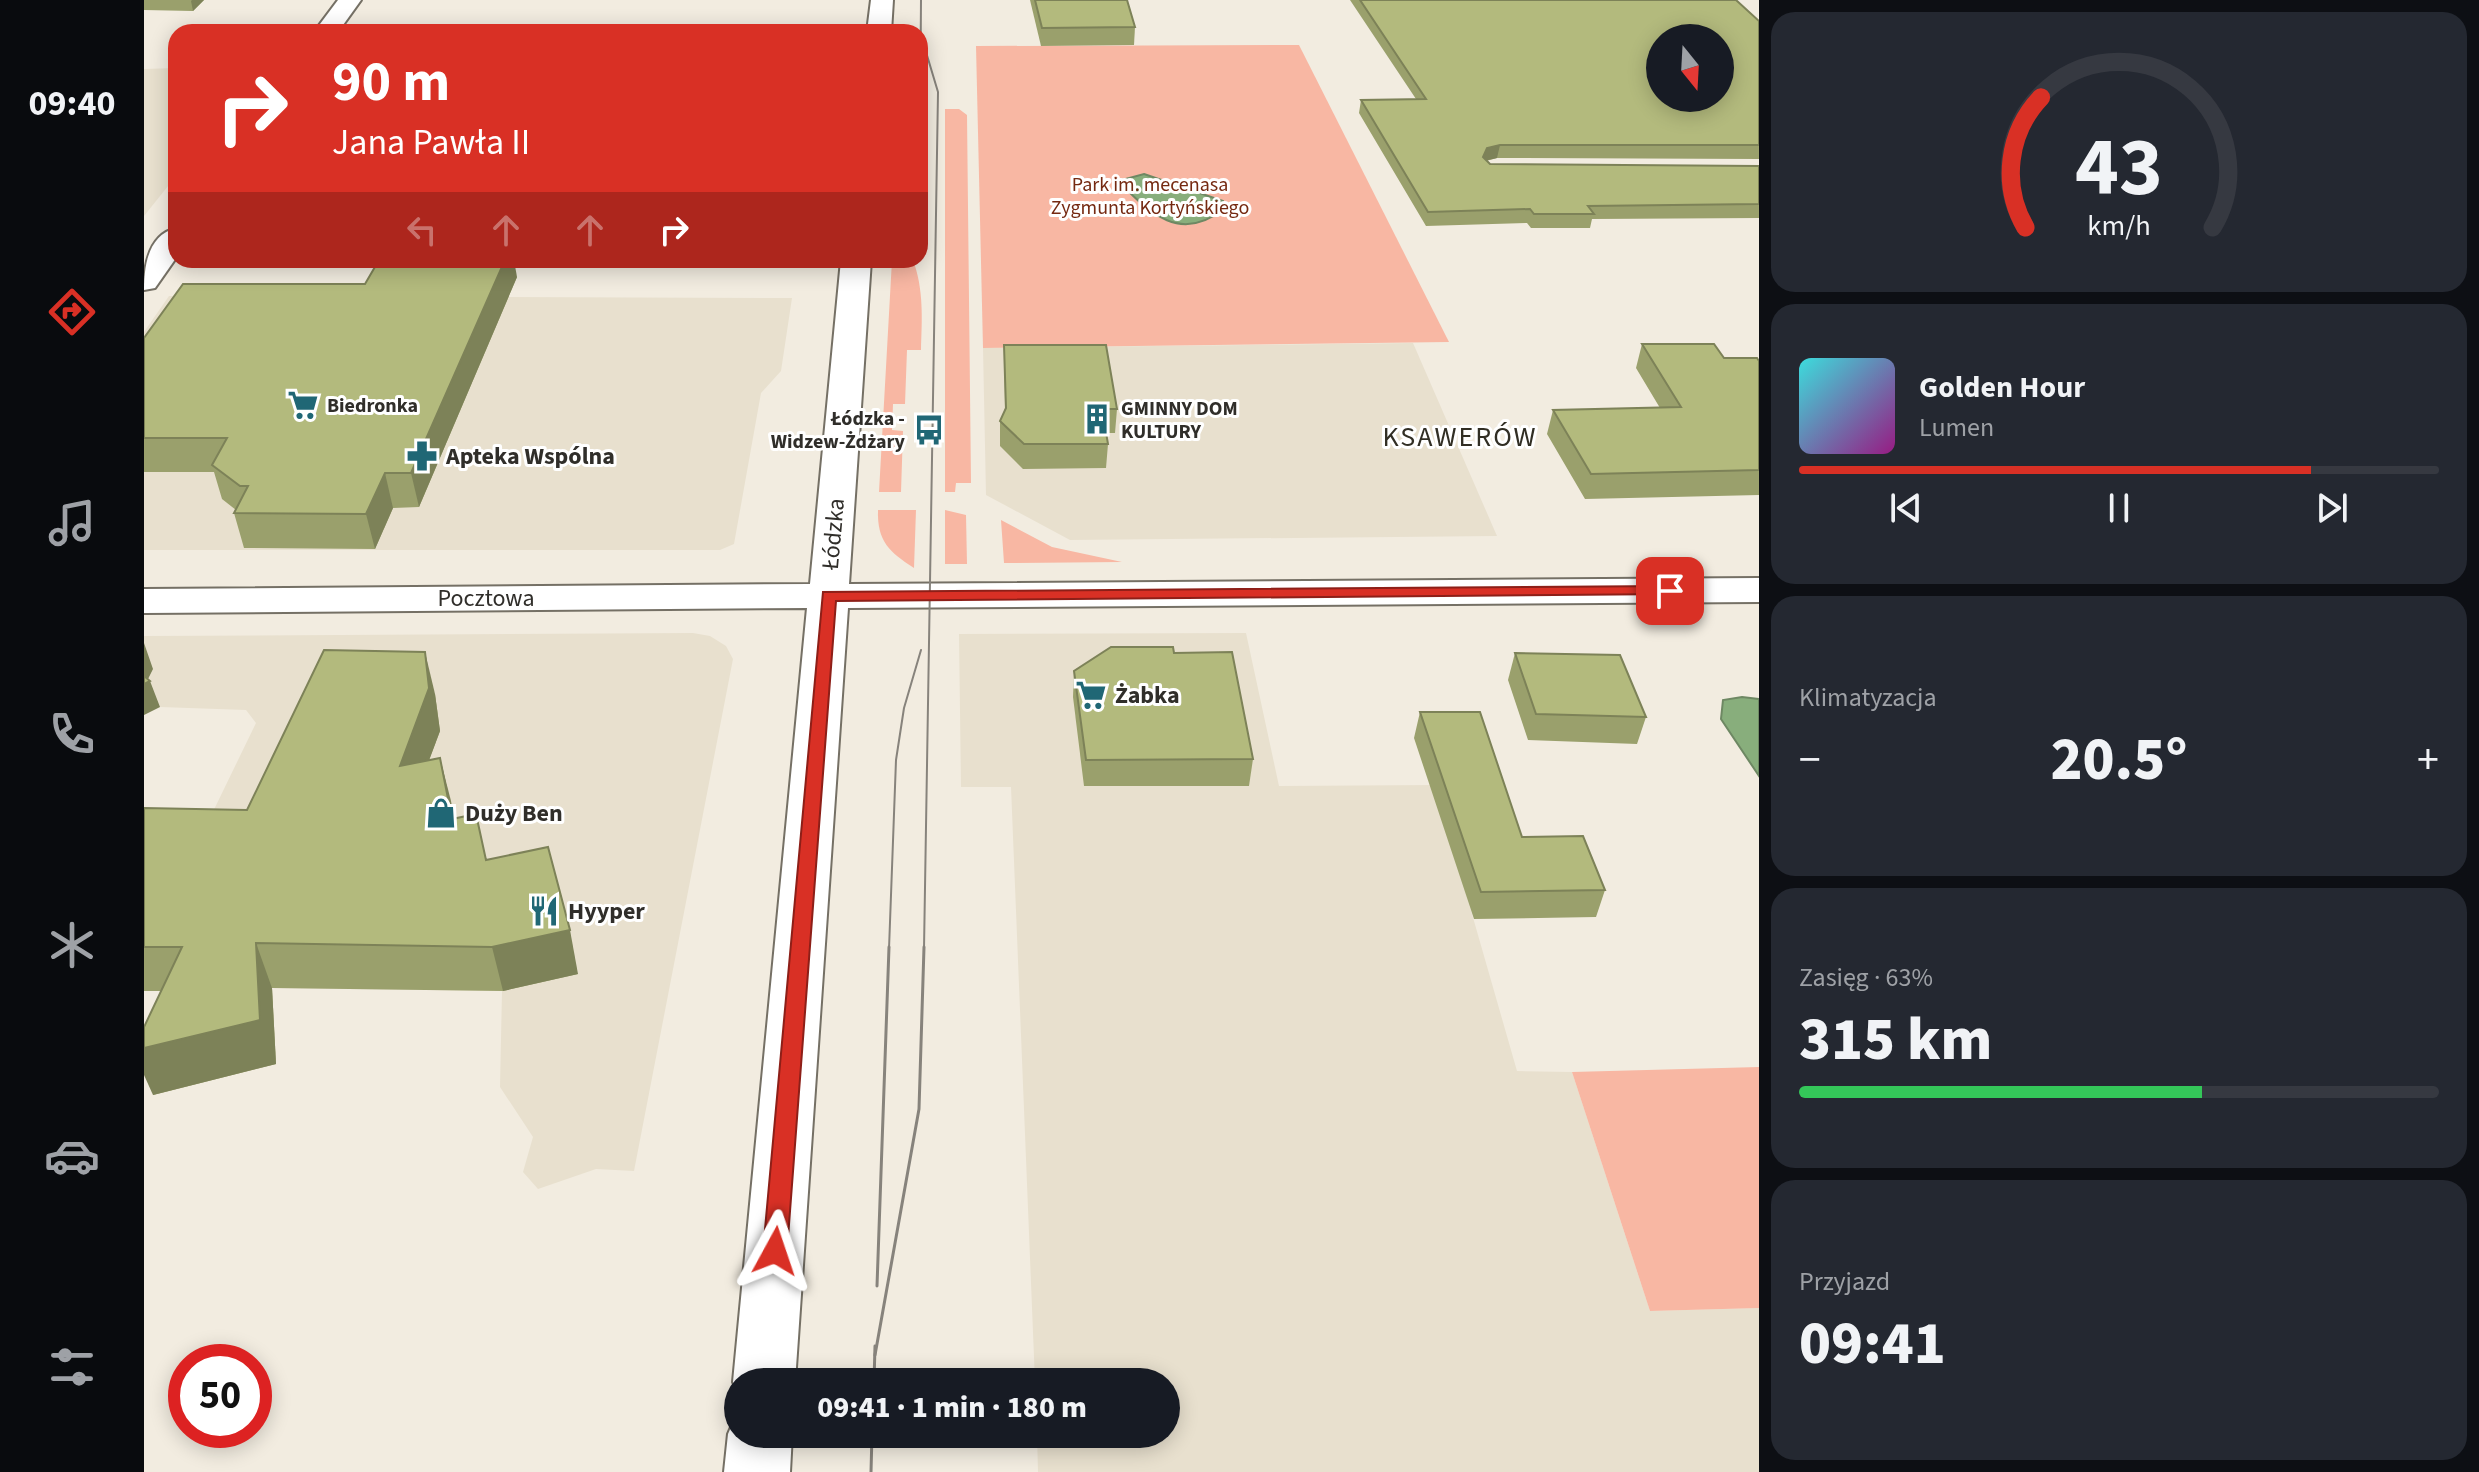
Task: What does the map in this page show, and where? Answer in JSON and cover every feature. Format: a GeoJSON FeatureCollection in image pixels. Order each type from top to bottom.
{"type":"FeatureCollection","features":[{"type":"Feature","properties":{"kind":"street"},"geometry":{"type":"LineString","coordinates":[[332,24],[350,0]]}},
{"type":"Feature","properties":{"kind":"street"},"geometry":{"type":"LineString","coordinates":[[880,24],[882,0]]}},
{"type":"Feature","properties":{"kind":"street"},"geometry":{"type":"LineString","coordinates":[[144,281],[168,248]]}},
{"type":"Feature","properties":{"kind":"street","name":"Łódzka"},"geometry":{"type":"LineString","coordinates":[[765,1368],[855,268]]}},
{"type":"Feature","properties":{"kind":"street","name":"Pocztowa"},"geometry":{"type":"LineString","coordinates":[[144,601],[1759,590]]}},
{"type":"Feature","properties":{"kind":"street"},"geometry":{"type":"LineString","coordinates":[[757,1472],[759,1448]]}},
{"type":"Feature","properties":{"kind":"shaded area"},"geometry":{"type":"Polygon","coordinates":[[[168,68],[168,186],[144,216],[144,69],[168,68]]]}},
{"type":"Feature","properties":{"kind":"shaded area"},"geometry":{"type":"Polygon","coordinates":[[[1144,174],[1223,201],[1224,209],[1193,224],[1166,220],[1153,213],[1118,181],[1144,174]]]}},
{"type":"Feature","properties":{"kind":"shaded area"},"geometry":{"type":"Polygon","coordinates":[[[169,296],[792,298],[781,371],[761,393],[734,544],[720,550],[144,550],[144,332],[169,296]]]}},
{"type":"Feature","properties":{"kind":"shaded area"},"geometry":{"type":"Polygon","coordinates":[[[1413,343],[1497,536],[1070,540],[986,495],[983,348],[1413,343]]]}},
{"type":"Feature","properties":{"kind":"shaded area"},"geometry":{"type":"Polygon","coordinates":[[[693,633],[710,636],[726,646],[733,659],[634,1171],[596,1169],[538,1189],[523,1172],[533,1137],[500,1087],[502,991],[272,988],[276,1064],[153,1095],[190,859],[256,723],[246,710],[160,707],[144,715],[144,636],[693,633]]]}},
{"type":"Feature","properties":{"kind":"shaded area"},"geometry":{"type":"Polygon","coordinates":[[[1246,633],[1279,786],[1435,785],[1517,1071],[1572,1072],[1650,1311],[1759,1308],[1759,1472],[1038,1472],[1037,1448],[1180,1448],[1180,1368],[1034,1368],[1011,787],[961,787],[959,634],[1246,633]]]}},
{"type":"Feature","properties":{"kind":"shaded area"},"geometry":{"type":"Polygon","coordinates":[[[1742,697],[1759,699],[1759,776],[1721,719],[1723,700],[1742,697]]]}},
{"type":"Feature","properties":{"kind":"green space","name":"Park im. mecenasa Zygmunta Kortyńskiego"},"geometry":{"type":"Polygon","coordinates":[[[1299,45],[1449,342],[983,348],[976,46],[1299,45]]]}},
{"type":"Feature","properties":{"kind":"green space"},"geometry":{"type":"Polygon","coordinates":[[[945,109],[959,109],[967,115],[971,483],[956,483],[955,492],[945,492],[945,109]]]}},
{"type":"Feature","properties":{"kind":"green space"},"geometry":{"type":"Polygon","coordinates":[[[892,268],[916,268],[921,293],[921,350],[907,350],[905,404],[893,404],[892,430],[903,431],[901,492],[879,492],[892,268]]]}},
{"type":"Feature","properties":{"kind":"green space"},"geometry":{"type":"Polygon","coordinates":[[[878,510],[916,510],[914,568],[886,545],[880,530],[878,510]]]}},
{"type":"Feature","properties":{"kind":"green space"},"geometry":{"type":"Polygon","coordinates":[[[945,510],[966,515],[967,564],[945,564],[945,510]]]}},
{"type":"Feature","properties":{"kind":"green space"},"geometry":{"type":"Polygon","coordinates":[[[1001,520],[1052,547],[1122,562],[1004,563],[1001,520]]]}},
{"type":"Feature","properties":{"kind":"green space"},"geometry":{"type":"Polygon","coordinates":[[[1759,1067],[1759,1308],[1650,1311],[1572,1072],[1759,1067]]]}},
{"type":"Feature","properties":{"kind":"building"},"geometry":{"type":"Polygon","coordinates":[[[1035,0],[1127,0],[1135,27],[1042,28],[1035,0]]]}},
{"type":"Feature","properties":{"kind":"building"},"geometry":{"type":"Polygon","coordinates":[[[1360,0],[1736,0],[1759,21],[1759,145],[1500,145],[1487,148],[1483,157],[1490,164],[1759,166],[1759,204],[1588,206],[1594,214],[1534,214],[1530,209],[1428,212],[1361,100],[1426,99],[1360,0]]]}},
{"type":"Feature","properties":{"kind":"building"},"geometry":{"type":"Polygon","coordinates":[[[374,268],[501,268],[411,473],[385,473],[366,514],[234,513],[248,486],[240,486],[212,465],[227,438],[144,438],[144,338],[183,284],[365,284],[374,268]]]}},
{"type":"Feature","properties":{"kind":"building"},"geometry":{"type":"Polygon","coordinates":[[[1642,344],[1714,344],[1724,358],[1757,358],[1759,470],[1591,474],[1553,410],[1681,407],[1642,344]]]}},
{"type":"Feature","properties":{"kind":"building"},"geometry":{"type":"Polygon","coordinates":[[[1004,345],[1106,345],[1117,409],[1102,409],[1108,444],[1024,444],[1000,421],[1006,408],[1004,345]]]}},
{"type":"Feature","properties":{"kind":"building"},"geometry":{"type":"Polygon","coordinates":[[[1111,647],[1173,647],[1174,653],[1232,652],[1253,759],[1086,760],[1074,671],[1111,647]]]}},
{"type":"Feature","properties":{"kind":"building"},"geometry":{"type":"Polygon","coordinates":[[[324,650],[425,652],[429,688],[400,766],[440,758],[452,819],[476,814],[486,860],[548,847],[570,930],[492,947],[256,943],[260,1020],[144,1048],[144,1027],[182,947],[144,947],[144,808],[247,810],[324,650]]]}},
{"type":"Feature","properties":{"kind":"building"},"geometry":{"type":"Polygon","coordinates":[[[1515,653],[1620,655],[1646,717],[1536,714],[1515,653]]]}},
{"type":"Feature","properties":{"kind":"building"},"geometry":{"type":"Polygon","coordinates":[[[1420,712],[1480,712],[1522,837],[1583,836],[1605,890],[1481,892],[1420,712]]]}},
{"type":"Feature","properties":{"kind":"tram line"},"geometry":{"type":"LineString","coordinates":[[921,0],[921,24]]}},
{"type":"Feature","properties":{"kind":"tram line"},"geometry":{"type":"LineString","coordinates":[[924,949],[938,92],[928,59]]}},
{"type":"Feature","properties":{"kind":"tram line"},"geometry":{"type":"LineString","coordinates":[[889,949],[896,760],[904,708],[921,650]]}},
{"type":"Feature","properties":{"kind":"tram line"},"geometry":{"type":"LineString","coordinates":[[877,1286],[889,947]]}},
{"type":"Feature","properties":{"kind":"tram line"},"geometry":{"type":"LineString","coordinates":[[875,1355],[919,1109],[924,947]]}},
{"type":"Feature","properties":{"kind":"tram line"},"geometry":{"type":"LineString","coordinates":[[874,1368],[875,1346]]}},
{"type":"Feature","properties":{"kind":"tram line"},"geometry":{"type":"LineString","coordinates":[[871,1472],[872,1448]]}},
{"type":"Feature","properties":{"kind":"place","name":"Biedronka"},"geometry":{"type":"Point","coordinates":[303,405]}},
{"type":"Feature","properties":{"kind":"place","name":"GMINNY DOM KULTURY"},"geometry":{"type":"Point","coordinates":[1097,419]}},
{"type":"Feature","properties":{"kind":"place","name":"Łódzka - Widzew-Żdżary"},"geometry":{"type":"Point","coordinates":[929,430]}},
{"type":"Feature","properties":{"kind":"place","name":"Apteka Wspólna"},"geometry":{"type":"Point","coordinates":[422,456]}},
{"type":"Feature","properties":{"kind":"place","name":"Żabka"},"geometry":{"type":"Point","coordinates":[1091,695]}},
{"type":"Feature","properties":{"kind":"place","name":"Duży Ben"},"geometry":{"type":"Point","coordinates":[441,813]}},
{"type":"Feature","properties":{"kind":"place","name":"Hyyper"},"geometry":{"type":"Point","coordinates":[544,911]}},
{"type":"Feature","properties":{"kind":"district","name":"KSAWERÓW"},"geometry":{"type":"Point","coordinates":[1460,436]}},
{"type":"Feature","properties":{"kind":"route"},"geometry":{"type":"LineString","coordinates":[[775,1251],[828,596],[1670,591]]}}]}
